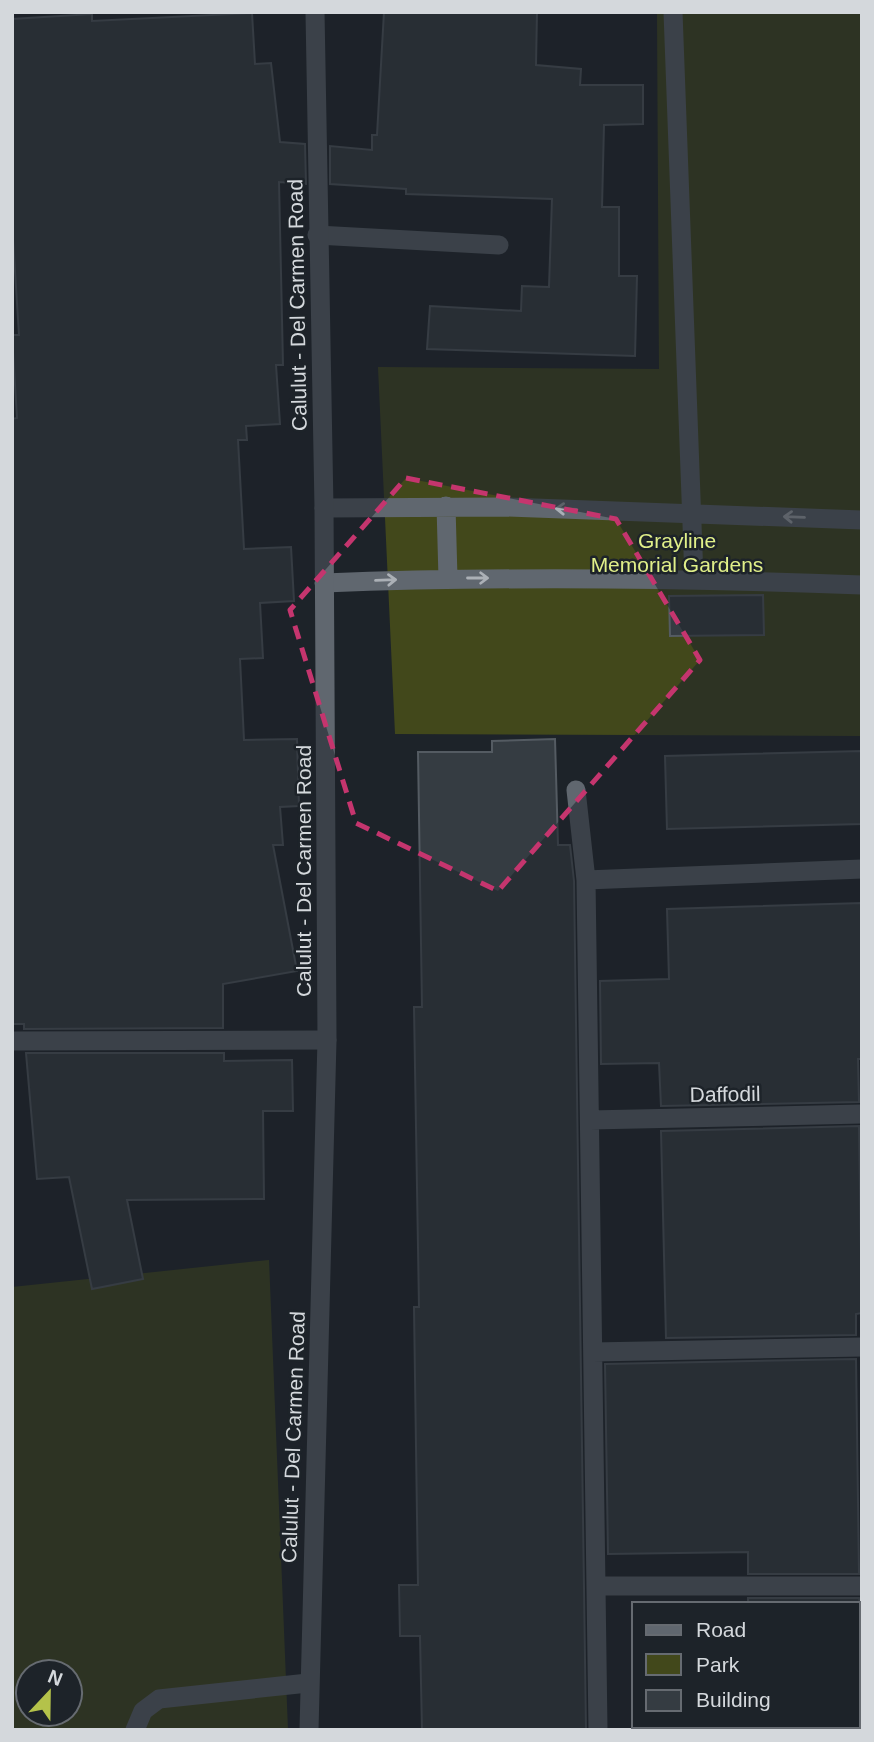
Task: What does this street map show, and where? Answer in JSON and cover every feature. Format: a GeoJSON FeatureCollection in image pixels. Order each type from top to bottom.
{"type":"FeatureCollection","features":[{"type":"Feature","properties":{"kind":"street","name":"Calulut - Del Carmen Road"},"geometry":{"type":"LineString","coordinates":[[309,1730],[308,1683],[327,1040],[324,508],[315,12]]}},
{"type":"Feature","properties":{"kind":"street"},"geometry":{"type":"LineString","coordinates":[[673,12],[695,578]]}},
{"type":"Feature","properties":{"kind":"street"},"geometry":{"type":"LineString","coordinates":[[317,234],[499,245]]}},
{"type":"Feature","properties":{"kind":"street"},"geometry":{"type":"LineString","coordinates":[[446,506],[448,578]]}},
{"type":"Feature","properties":{"kind":"street"},"geometry":{"type":"LineString","coordinates":[[324,508],[446,506],[691,512],[862,520]]}},
{"type":"Feature","properties":{"kind":"street"},"geometry":{"type":"LineString","coordinates":[[324,583],[448,578],[695,578],[862,585]]}},
{"type":"Feature","properties":{"kind":"street"},"geometry":{"type":"LineString","coordinates":[[576,790],[586,880],[598,1730]]}},
{"type":"Feature","properties":{"kind":"street"},"geometry":{"type":"LineString","coordinates":[[586,880],[862,869]]}},
{"type":"Feature","properties":{"kind":"street"},"geometry":{"type":"LineString","coordinates":[[12,1041],[327,1040]]}},
{"type":"Feature","properties":{"kind":"street","name":"Daffodil"},"geometry":{"type":"LineString","coordinates":[[590,1120],[862,1114]]}},
{"type":"Feature","properties":{"kind":"street"},"geometry":{"type":"LineString","coordinates":[[593,1352],[862,1348]]}},
{"type":"Feature","properties":{"kind":"street"},"geometry":{"type":"LineString","coordinates":[[596,1586],[862,1586]]}},
{"type":"Feature","properties":{"kind":"street"},"geometry":{"type":"LineString","coordinates":[[135,1730],[143,1711],[159,1699],[308,1683]]}},
{"type":"Feature","properties":{"kind":"highlighted area"},"geometry":{"type":"Polygon","coordinates":[[[406,478],[616,519],[700,660],[498,891],[356,823],[290,610],[406,478]]]}},
{"type":"Feature","properties":{"kind":"green space","name":"Grayline Memorial Gardens"},"geometry":{"type":"Polygon","coordinates":[[[657,12],[862,12],[862,736],[395,734],[378,367],[659,369],[657,12]]]}},
{"type":"Feature","properties":{"kind":"green space"},"geometry":{"type":"Polygon","coordinates":[[[269,1260],[288,1730],[12,1730],[12,1287],[269,1260]]]}},
{"type":"Feature","properties":{"kind":"building"},"geometry":{"type":"Polygon","coordinates":[[[384,12],[537,12],[536,65],[581,69],[580,85],[643,85],[643,124],[604,125],[602,207],[619,207],[619,276],[637,276],[635,356],[427,349],[430,306],[521,311],[522,286],[549,287],[552,199],[406,194],[406,189],[330,184],[330,146],[372,150],[372,135],[377,135],[384,12]]]}},
{"type":"Feature","properties":{"kind":"building"},"geometry":{"type":"Polygon","coordinates":[[[252,13],[255,64],[271,63],[280,142],[305,144],[306,184],[279,182],[283,365],[276,365],[280,424],[246,426],[247,440],[238,440],[244,549],[291,547],[294,601],[260,603],[263,658],[240,659],[244,740],[297,739],[299,806],[280,807],[283,845],[273,845],[297,971],[223,984],[223,1028],[24,1029],[24,1024],[12,1024],[12,419],[17,418],[12,335],[19,335],[12,223],[12,19],[92,14],[92,21],[252,13]]]}},
{"type":"Feature","properties":{"kind":"building"},"geometry":{"type":"Polygon","coordinates":[[[763,595],[764,635],[670,636],[669,596],[763,595]]]}},
{"type":"Feature","properties":{"kind":"building"},"geometry":{"type":"Polygon","coordinates":[[[555,739],[558,845],[570,845],[574,881],[586,1730],[422,1730],[420,1636],[400,1636],[399,1585],[418,1585],[414,1307],[419,1307],[414,1007],[422,1007],[418,752],[492,752],[492,741],[555,739]]]}},
{"type":"Feature","properties":{"kind":"building"},"geometry":{"type":"Polygon","coordinates":[[[862,751],[862,824],[667,829],[665,756],[862,751]]]}},
{"type":"Feature","properties":{"kind":"building"},"geometry":{"type":"Polygon","coordinates":[[[862,903],[862,1059],[858,1059],[859,1102],[661,1106],[659,1063],[601,1064],[600,981],[669,979],[667,909],[862,903]]]}},
{"type":"Feature","properties":{"kind":"building"},"geometry":{"type":"Polygon","coordinates":[[[26,1053],[224,1053],[224,1061],[292,1060],[293,1111],[263,1111],[264,1199],[127,1200],[143,1279],[92,1289],[69,1177],[37,1179],[26,1053]]]}},
{"type":"Feature","properties":{"kind":"building"},"geometry":{"type":"Polygon","coordinates":[[[859,1126],[862,1313],[856,1314],[856,1335],[666,1338],[661,1131],[859,1126]]]}},
{"type":"Feature","properties":{"kind":"building"},"geometry":{"type":"Polygon","coordinates":[[[856,1359],[859,1574],[748,1574],[748,1552],[608,1554],[605,1364],[856,1359]]]}},
{"type":"Feature","properties":{"kind":"building"},"geometry":{"type":"Polygon","coordinates":[[[748,1598],[859,1598],[860,1602],[748,1602],[748,1598]]]}}]}
